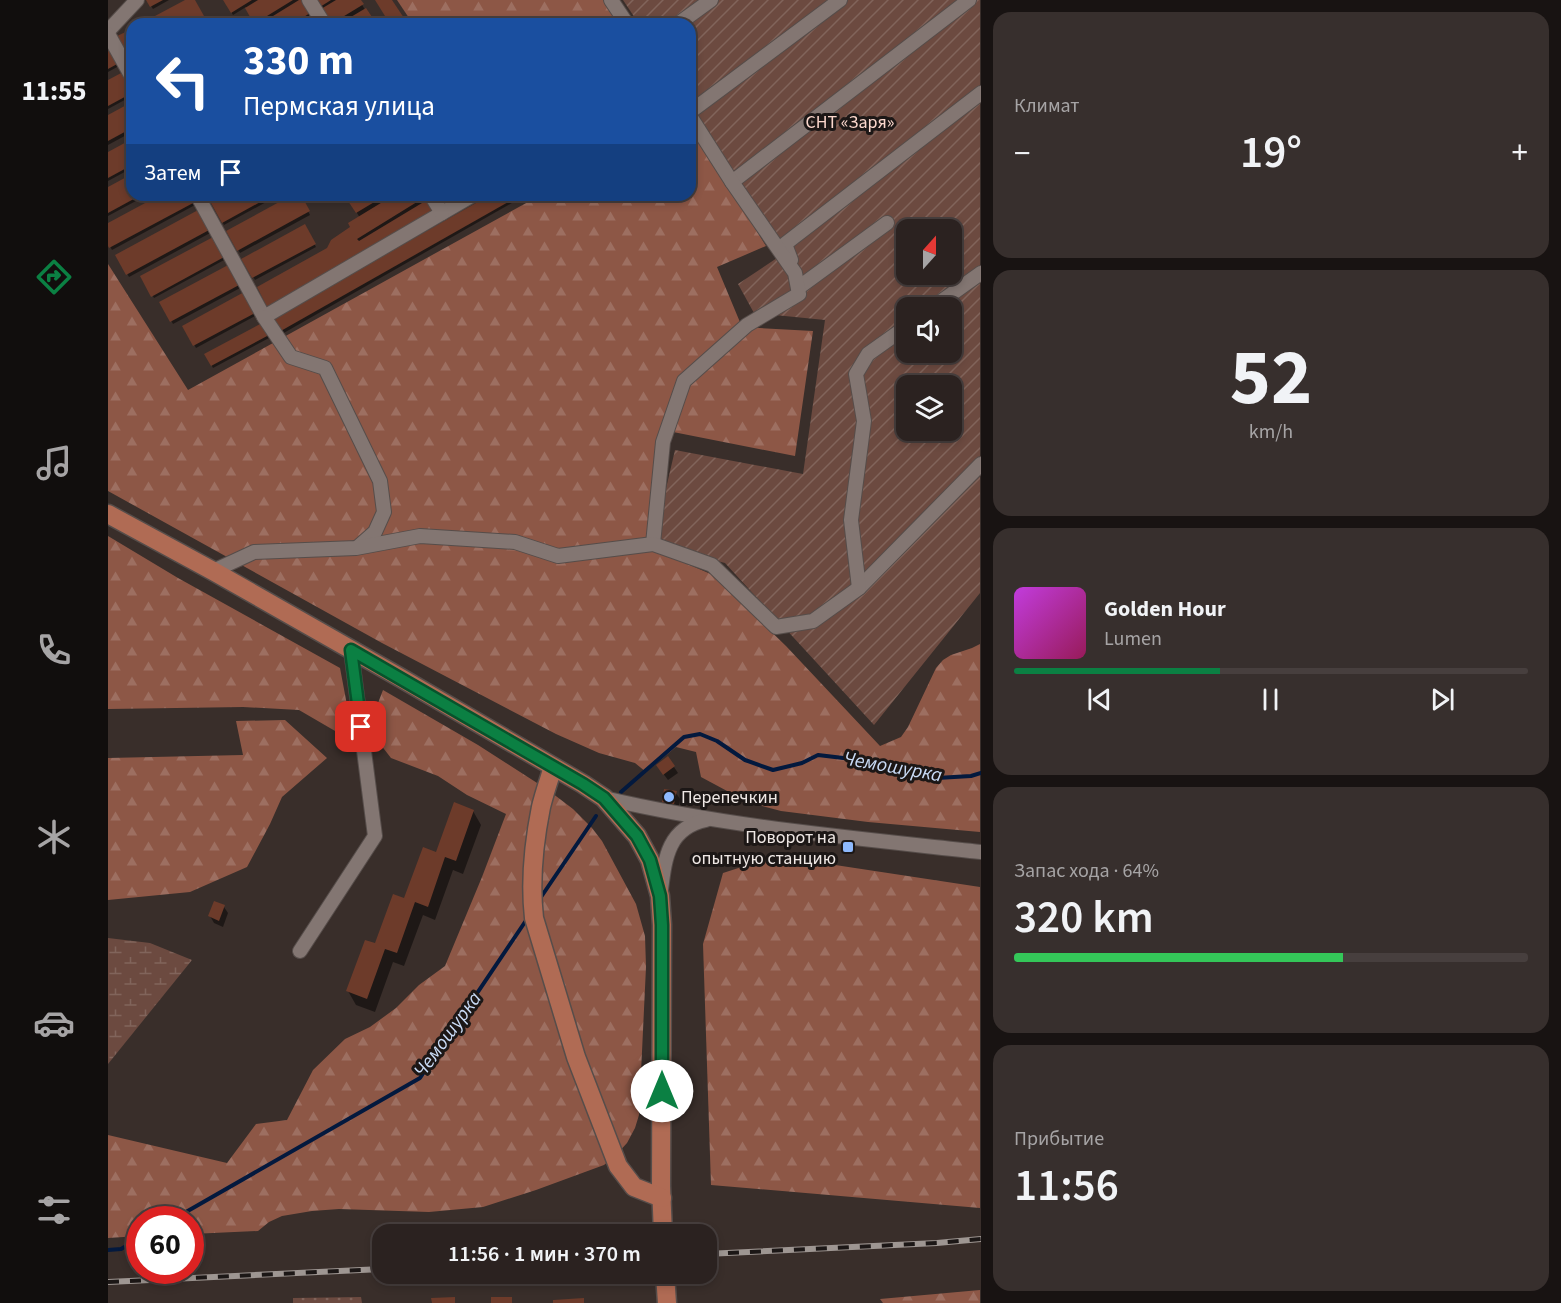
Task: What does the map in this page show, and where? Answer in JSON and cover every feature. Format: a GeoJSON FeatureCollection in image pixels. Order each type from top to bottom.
{"type":"FeatureCollection","features":[{"type":"Feature","properties":{"kind":"main road"},"geometry":{"type":"LineString","coordinates":[[108,514],[554,767],[604,798],[637,836],[650,860],[660,896],[662,925],[663,1224]]}},
{"type":"Feature","properties":{"kind":"main road"},"geometry":{"type":"LineString","coordinates":[[554,767],[541,806],[536,843],[532,899],[534,918],[576,1058],[618,1166],[634,1187],[662,1198]]}},
{"type":"Feature","properties":{"kind":"main road"},"geometry":{"type":"LineString","coordinates":[[666,1284],[667,1303]]}},
{"type":"Feature","properties":{"kind":"street"},"geometry":{"type":"LineString","coordinates":[[126,66],[108,33],[137,0]]}},
{"type":"Feature","properties":{"kind":"street"},"geometry":{"type":"LineString","coordinates":[[309,0],[320,18]]}},
{"type":"Feature","properties":{"kind":"street"},"geometry":{"type":"LineString","coordinates":[[611,0],[623,18]]}},
{"type":"Feature","properties":{"kind":"street"},"geometry":{"type":"LineString","coordinates":[[686,18],[711,0]]}},
{"type":"Feature","properties":{"kind":"street"},"geometry":{"type":"LineString","coordinates":[[696,109],[840,0]]}},
{"type":"Feature","properties":{"kind":"street"},"geometry":{"type":"LineString","coordinates":[[732,182],[969,0]]}},
{"type":"Feature","properties":{"kind":"street"},"geometry":{"type":"LineString","coordinates":[[653,544],[663,442],[684,381],[747,325],[799,294],[795,273],[785,244],[981,93]]}},
{"type":"Feature","properties":{"kind":"street"},"geometry":{"type":"LineString","coordinates":[[696,124],[732,182],[795,273]]}},
{"type":"Feature","properties":{"kind":"street"},"geometry":{"type":"LineString","coordinates":[[200,201],[264,317],[291,357],[325,368],[380,481],[384,512],[375,532],[356,548]]}},
{"type":"Feature","properties":{"kind":"street"},"geometry":{"type":"LineString","coordinates":[[435,201],[442,213]]}},
{"type":"Feature","properties":{"kind":"street"},"geometry":{"type":"LineString","coordinates":[[264,317],[463,201]]}},
{"type":"Feature","properties":{"kind":"street"},"geometry":{"type":"LineString","coordinates":[[798,288],[887,223]]}},
{"type":"Feature","properties":{"kind":"street"},"geometry":{"type":"LineString","coordinates":[[947,297],[981,273]]}},
{"type":"Feature","properties":{"kind":"street"},"geometry":{"type":"LineString","coordinates":[[859,588],[851,520],[864,421],[856,374],[868,354],[896,334]]}},
{"type":"Feature","properties":{"kind":"street"},"geometry":{"type":"LineString","coordinates":[[213,572],[254,552],[356,548],[420,536],[515,542],[558,556],[653,544],[712,565],[776,627],[813,621],[859,588],[981,464]]}},
{"type":"Feature","properties":{"kind":"street"},"geometry":{"type":"LineString","coordinates":[[300,951],[375,836],[351,650]]}},
{"type":"Feature","properties":{"kind":"street"},"geometry":{"type":"LineString","coordinates":[[604,798],[712,819],[981,852]]}},
{"type":"Feature","properties":{"kind":"street"},"geometry":{"type":"LineString","coordinates":[[660,896],[668,851],[675,838],[684,828],[696,822],[712,819]]}},
{"type":"Feature","properties":{"kind":"green space"},"geometry":{"type":"Polygon","coordinates":[[[397,0],[611,0],[622,18],[409,18],[397,0]]]}},
{"type":"Feature","properties":{"kind":"green space","name":"СНТ «Заря»"},"geometry":{"type":"Polygon","coordinates":[[[623,0],[980,0],[980,593],[874,725],[725,563],[653,544],[675,450],[803,474],[825,320],[754,313],[738,284],[786,252],[696,113],[696,18],[635,18],[623,0]]]}},
{"type":"Feature","properties":{"kind":"green space"},"geometry":{"type":"Polygon","coordinates":[[[696,135],[766,246],[717,267],[742,327],[813,331],[795,456],[663,430],[646,546],[713,575],[786,646],[880,746],[901,737],[936,668],[943,660],[980,644],[980,832],[868,822],[781,811],[758,805],[701,777],[696,752],[676,747],[646,772],[635,763],[599,753],[556,734],[382,643],[108,491],[108,264],[188,390],[528,202],[696,201],[696,135]]]}},
{"type":"Feature","properties":{"kind":"green space"},"geometry":{"type":"Polygon","coordinates":[[[108,536],[178,578],[340,668],[354,742],[299,710],[243,707],[108,709],[108,536]]]}},
{"type":"Feature","properties":{"kind":"green space"},"geometry":{"type":"Polygon","coordinates":[[[383,690],[478,745],[548,790],[573,809],[602,841],[636,904],[645,936],[646,967],[639,1115],[635,1128],[627,1143],[604,1165],[483,1207],[429,1212],[339,1209],[312,1211],[282,1216],[269,1222],[258,1231],[204,1233],[204,1206],[126,1206],[126,1237],[108,1238],[108,1135],[227,1163],[256,1124],[287,1120],[313,1070],[345,1039],[370,1027],[445,966],[506,814],[467,795],[438,776],[391,758],[377,740],[373,716],[383,690]]]}},
{"type":"Feature","properties":{"kind":"green space"},"geometry":{"type":"Polygon","coordinates":[[[285,720],[327,758],[282,797],[247,867],[190,892],[108,900],[108,758],[243,755],[236,721],[285,720]]]}},
{"type":"Feature","properties":{"kind":"green space"},"geometry":{"type":"Polygon","coordinates":[[[776,856],[980,887],[980,1208],[711,1185],[703,944],[723,873],[776,856]]]}},
{"type":"Feature","properties":{"kind":"green space"},"geometry":{"type":"Polygon","coordinates":[[[108,938],[150,943],[192,960],[108,1064],[108,938]]]}},
{"type":"Feature","properties":{"kind":"green space"},"geometry":{"type":"Polygon","coordinates":[[[980,1290],[980,1303],[883,1303],[880,1299],[980,1290]]]}},
{"type":"Feature","properties":{"kind":"green space"},"geometry":{"type":"Polygon","coordinates":[[[361,1297],[362,1303],[293,1303],[293,1298],[361,1297]]]}},
{"type":"Feature","properties":{"kind":"building"},"geometry":{"type":"Polygon","coordinates":[[[146,0],[163,0],[150,7],[146,0]]]}},
{"type":"Feature","properties":{"kind":"building"},"geometry":{"type":"Polygon","coordinates":[[[185,0],[195,0],[204,16],[200,18],[151,18],[185,0]]]}},
{"type":"Feature","properties":{"kind":"building"},"geometry":{"type":"Polygon","coordinates":[[[223,0],[252,0],[231,13],[223,0]]]}},
{"type":"Feature","properties":{"kind":"building"},"geometry":{"type":"Polygon","coordinates":[[[258,0],[293,0],[264,18],[251,18],[245,8],[258,0]]]}},
{"type":"Feature","properties":{"kind":"building"},"geometry":{"type":"Polygon","coordinates":[[[299,0],[302,0],[310,13],[302,18],[270,18],[299,0]]]}},
{"type":"Feature","properties":{"kind":"building"},"geometry":{"type":"Polygon","coordinates":[[[316,0],[331,0],[320,7],[316,0]]]}},
{"type":"Feature","properties":{"kind":"building"},"geometry":{"type":"Polygon","coordinates":[[[336,0],[361,0],[364,4],[341,18],[327,18],[321,9],[336,0]]]}},
{"type":"Feature","properties":{"kind":"building"},"geometry":{"type":"Polygon","coordinates":[[[375,0],[392,0],[404,18],[386,18],[375,0]]]}},
{"type":"Feature","properties":{"kind":"building"},"geometry":{"type":"Polygon","coordinates":[[[366,8],[373,18],[349,18],[366,8]]]}},
{"type":"Feature","properties":{"kind":"building"},"geometry":{"type":"Polygon","coordinates":[[[126,32],[126,52],[117,36],[126,32]]]}},
{"type":"Feature","properties":{"kind":"building"},"geometry":{"type":"Polygon","coordinates":[[[108,43],[119,63],[108,69],[108,43]]]}},
{"type":"Feature","properties":{"kind":"building"},"geometry":{"type":"Polygon","coordinates":[[[123,72],[126,78],[126,96],[108,106],[108,80],[123,72]]]}},
{"type":"Feature","properties":{"kind":"building"},"geometry":{"type":"Polygon","coordinates":[[[126,105],[126,131],[108,141],[108,115],[126,105]]]}},
{"type":"Feature","properties":{"kind":"building"},"geometry":{"type":"Polygon","coordinates":[[[126,142],[126,168],[108,178],[108,152],[126,142]]]}},
{"type":"Feature","properties":{"kind":"building"},"geometry":{"type":"Polygon","coordinates":[[[126,177],[126,201],[130,201],[108,213],[108,187],[126,177]]]}},
{"type":"Feature","properties":{"kind":"building"},"geometry":{"type":"Polygon","coordinates":[[[149,201],[195,202],[109,248],[108,223],[149,201]]]}},
{"type":"Feature","properties":{"kind":"building"},"geometry":{"type":"Polygon","coordinates":[[[214,201],[262,201],[222,223],[211,203],[214,201]]]}},
{"type":"Feature","properties":{"kind":"building"},"geometry":{"type":"Polygon","coordinates":[[[281,201],[304,201],[310,211],[237,251],[226,231],[281,201]]]}},
{"type":"Feature","properties":{"kind":"building"},"geometry":{"type":"Polygon","coordinates":[[[348,201],[376,201],[356,213],[348,201]]]}},
{"type":"Feature","properties":{"kind":"building"},"geometry":{"type":"Polygon","coordinates":[[[384,201],[419,201],[357,239],[359,241],[425,201],[435,213],[267,307],[257,287],[327,248],[331,240],[350,227],[348,223],[384,201]]]}},
{"type":"Feature","properties":{"kind":"building"},"geometry":{"type":"Polygon","coordinates":[[[442,201],[456,201],[446,207],[442,201]]]}},
{"type":"Feature","properties":{"kind":"building"},"geometry":{"type":"Polygon","coordinates":[[[479,201],[510,201],[279,332],[272,319],[479,201]]]}},
{"type":"Feature","properties":{"kind":"building"},"geometry":{"type":"Polygon","coordinates":[[[200,209],[211,229],[126,275],[115,255],[200,209]]]}},
{"type":"Feature","properties":{"kind":"building"},"geometry":{"type":"Polygon","coordinates":[[[305,224],[316,244],[252,278],[241,259],[305,224]]]}},
{"type":"Feature","properties":{"kind":"building"},"geometry":{"type":"Polygon","coordinates":[[[215,236],[226,256],[151,297],[140,276],[215,236]]]}},
{"type":"Feature","properties":{"kind":"building"},"geometry":{"type":"Polygon","coordinates":[[[230,264],[241,284],[170,322],[159,302],[230,264]]]}},
{"type":"Feature","properties":{"kind":"building"},"geometry":{"type":"Polygon","coordinates":[[[246,291],[257,312],[193,346],[182,326],[246,291]]]}},
{"type":"Feature","properties":{"kind":"building"},"geometry":{"type":"Polygon","coordinates":[[[262,323],[269,335],[211,366],[204,354],[262,323]]]}},
{"type":"Feature","properties":{"kind":"building"},"geometry":{"type":"Polygon","coordinates":[[[668,756],[675,766],[663,775],[656,765],[668,756]]]}},
{"type":"Feature","properties":{"kind":"building","name":"Перепечкин"},"geometry":{"type":"Polygon","coordinates":[[[664,789],[677,791],[674,804],[662,802],[664,789]]]}},
{"type":"Feature","properties":{"kind":"building"},"geometry":{"type":"Polygon","coordinates":[[[454,802],[474,810],[456,861],[445,857],[428,907],[415,902],[397,953],[385,949],[367,999],[346,991],[365,940],[375,943],[393,894],[404,898],[423,847],[436,852],[454,802]]]}},
{"type":"Feature","properties":{"kind":"building"},"geometry":{"type":"Polygon","coordinates":[[[214,901],[225,905],[219,921],[208,916],[214,901]]]}},
{"type":"Feature","properties":{"kind":"building"},"geometry":{"type":"Polygon","coordinates":[[[455,1297],[455,1303],[432,1303],[431,1298],[455,1297]]]}},
{"type":"Feature","properties":{"kind":"building"},"geometry":{"type":"Polygon","coordinates":[[[491,1297],[512,1297],[512,1303],[491,1303],[491,1297]]]}},
{"type":"Feature","properties":{"kind":"building"},"geometry":{"type":"Polygon","coordinates":[[[584,1298],[584,1303],[553,1303],[553,1300],[584,1298]]]}},
{"type":"Feature","properties":{"kind":"waterway","name":"Чемошурка"},"geometry":{"type":"LineString","coordinates":[[621,792],[684,737],[700,734],[717,741],[745,760],[773,770],[802,763],[818,755],[902,765],[937,778],[971,776],[981,773]]}},
{"type":"Feature","properties":{"kind":"waterway","name":"Чемошурка"},"geometry":{"type":"LineString","coordinates":[[539,900],[596,816]]}},
{"type":"Feature","properties":{"kind":"waterway","name":"Чемошурка"},"geometry":{"type":"LineString","coordinates":[[196,1206],[420,1078],[527,919]]}},
{"type":"Feature","properties":{"kind":"waterway","name":"Чемошурка"},"geometry":{"type":"LineString","coordinates":[[108,1250],[126,1246]]}},
{"type":"Feature","properties":{"kind":"railway"},"geometry":{"type":"LineString","coordinates":[[717,1253],[981,1239]]}},
{"type":"Feature","properties":{"kind":"railway"},"geometry":{"type":"LineString","coordinates":[[108,1282],[372,1269]]}},
{"type":"Feature","properties":{"kind":"place","name":"Перепечкин"},"geometry":{"type":"Point","coordinates":[669,797]}},
{"type":"Feature","properties":{"kind":"place","name":"Поворот на опытную станцию"},"geometry":{"type":"Point","coordinates":[848,847]}},
{"type":"Feature","properties":{"kind":"route"},"geometry":{"type":"LineString","coordinates":[[361,727],[351,650],[583,784],[604,798],[637,836],[650,860],[660,896],[662,1091]]}}]}
